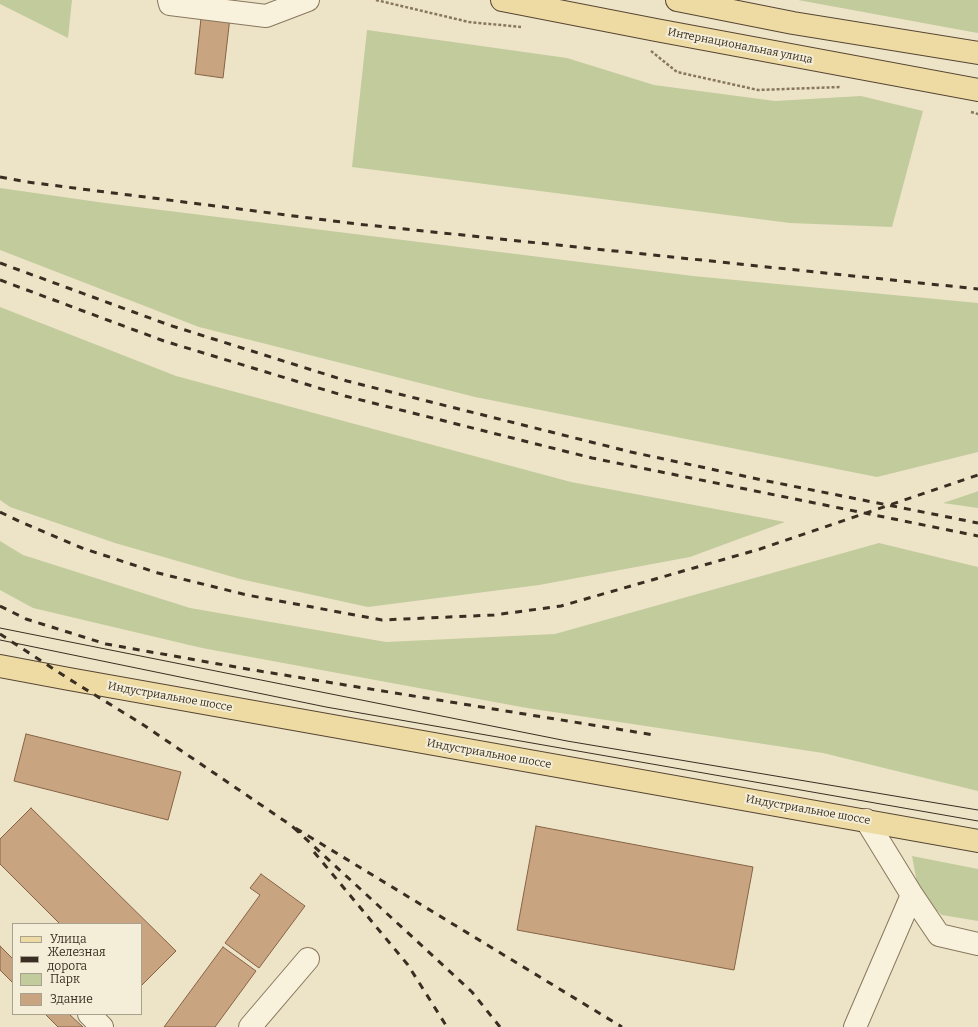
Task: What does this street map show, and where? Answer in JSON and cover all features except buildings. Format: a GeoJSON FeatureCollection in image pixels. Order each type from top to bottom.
{"type":"FeatureCollection","features":[{"type":"Feature","properties":{"kind":"main road","name":"Интернациональная улица"},"geometry":{"type":"LineString","coordinates":[[502,0],[978,90]]}},
{"type":"Feature","properties":{"kind":"main road"},"geometry":{"type":"LineString","coordinates":[[677,0],[793,23],[978,53]]}},
{"type":"Feature","properties":{"kind":"main road","name":"Индустриальное шоссе"},"geometry":{"type":"LineString","coordinates":[[0,666],[978,841]]}},
{"type":"Feature","properties":{"kind":"street"},"geometry":{"type":"LineString","coordinates":[[169,0],[170,4],[266,16],[308,0]]}},
{"type":"Feature","properties":{"kind":"street"},"geometry":{"type":"LineString","coordinates":[[866,820],[912,895],[939,935],[978,944]]}},
{"type":"Feature","properties":{"kind":"street"},"geometry":{"type":"LineString","coordinates":[[856,1027],[912,895]]}},
{"type":"Feature","properties":{"kind":"street"},"geometry":{"type":"LineString","coordinates":[[250,1027],[308,959]]}},
{"type":"Feature","properties":{"kind":"street"},"geometry":{"type":"LineString","coordinates":[[90,1015],[102,1027]]}},
{"type":"Feature","properties":{"kind":"path"},"geometry":{"type":"LineString","coordinates":[[376,0],[469,22],[524,28]]}},
{"type":"Feature","properties":{"kind":"path"},"geometry":{"type":"LineString","coordinates":[[651,51],[677,72],[758,90],[842,87]]}},
{"type":"Feature","properties":{"kind":"path"},"geometry":{"type":"LineString","coordinates":[[964,110],[978,114]]}},
{"type":"Feature","properties":{"kind":"green space"},"geometry":{"type":"Polygon","coordinates":[[[0,0],[72,0],[68,38],[0,4],[0,0]]]}},
{"type":"Feature","properties":{"kind":"green space"},"geometry":{"type":"Polygon","coordinates":[[[798,0],[978,0],[978,33],[972,32],[798,0]]]}},
{"type":"Feature","properties":{"kind":"green space"},"geometry":{"type":"Polygon","coordinates":[[[367,30],[567,58],[654,85],[775,101],[861,96],[923,111],[892,227],[790,223],[352,167],[367,30]]]}},
{"type":"Feature","properties":{"kind":"green space"},"geometry":{"type":"Polygon","coordinates":[[[0,188],[105,203],[693,276],[978,303],[978,452],[877,477],[475,397],[199,327],[0,250],[0,188]]]}},
{"type":"Feature","properties":{"kind":"green space"},"geometry":{"type":"Polygon","coordinates":[[[0,307],[176,376],[571,482],[785,522],[690,557],[539,585],[368,607],[240,579],[115,543],[10,507],[0,500],[0,307]]]}},
{"type":"Feature","properties":{"kind":"green space"},"geometry":{"type":"Polygon","coordinates":[[[978,491],[978,508],[943,503],[976,492],[978,491]]]}},
{"type":"Feature","properties":{"kind":"green space"},"geometry":{"type":"Polygon","coordinates":[[[0,541],[23,555],[190,608],[386,642],[555,634],[879,543],[978,567],[978,791],[823,753],[527,708],[202,648],[33,608],[0,590],[0,541]]]}},
{"type":"Feature","properties":{"kind":"green space"},"geometry":{"type":"Polygon","coordinates":[[[912,856],[978,869],[978,921],[942,915],[925,900],[917,883],[912,856]]]}},
{"type":"Feature","properties":{"kind":"tram line"},"geometry":{"type":"LineString","coordinates":[[0,628],[567,741],[978,810]]}},
{"type":"Feature","properties":{"kind":"tram line"},"geometry":{"type":"LineString","coordinates":[[0,640],[326,707],[978,821]]}},
{"type":"Feature","properties":{"kind":"railway"},"geometry":{"type":"LineString","coordinates":[[0,177],[27,182],[357,224],[978,289]]}},
{"type":"Feature","properties":{"kind":"railway"},"geometry":{"type":"LineString","coordinates":[[0,263],[169,325],[347,381],[631,452],[978,523]]}},
{"type":"Feature","properties":{"kind":"railway"},"geometry":{"type":"LineString","coordinates":[[0,280],[164,341],[345,396],[592,458],[978,536]]}},
{"type":"Feature","properties":{"kind":"railway"},"geometry":{"type":"LineString","coordinates":[[0,512],[82,548],[158,573],[247,595],[382,620],[494,615],[561,606],[760,549],[978,475]]}},
{"type":"Feature","properties":{"kind":"railway"},"geometry":{"type":"LineString","coordinates":[[0,606],[26,619],[106,644],[247,669],[654,735]]}},
{"type":"Feature","properties":{"kind":"railway"},"geometry":{"type":"LineString","coordinates":[[0,634],[142,724],[295,829]]}},
{"type":"Feature","properties":{"kind":"railway"},"geometry":{"type":"LineString","coordinates":[[500,1027],[472,992],[292,826],[622,1027]]}},
{"type":"Feature","properties":{"kind":"railway"},"geometry":{"type":"LineString","coordinates":[[314,852],[408,965],[447,1027]]}}]}
